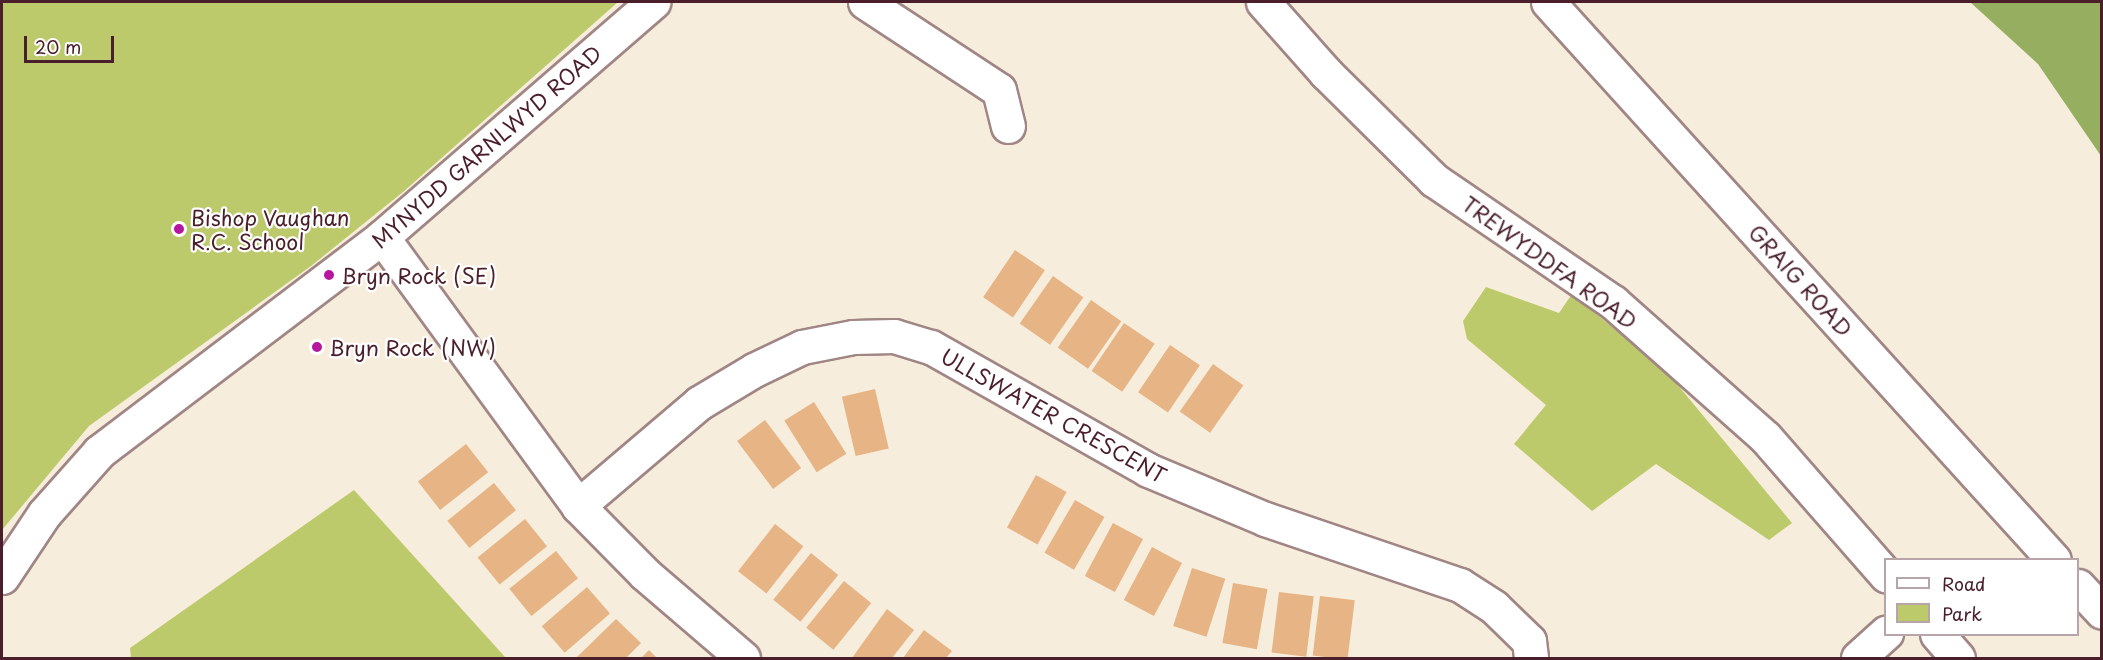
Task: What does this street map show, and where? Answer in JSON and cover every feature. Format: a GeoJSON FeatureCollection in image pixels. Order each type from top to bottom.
{"type":"FeatureCollection","features":[{"type":"Feature","properties":{"kind":"street","name":"MYNYDD GARNLWYD ROAD"},"geometry":{"type":"LineString","coordinates":[[2,577],[44,514],[99,452],[382,237],[653,2]]}},
{"type":"Feature","properties":{"kind":"street"},"geometry":{"type":"LineString","coordinates":[[864,2],[999,90],[1008,126]]}},
{"type":"Feature","properties":{"kind":"street","name":"TREWYDDFA ROAD"},"geometry":{"type":"LineString","coordinates":[[1263,2],[1326,73],[1434,180],[1613,302],[1765,437],[1884,573]]}},
{"type":"Feature","properties":{"kind":"street","name":"GRAIG ROAD"},"geometry":{"type":"LineString","coordinates":[[1548,2],[2052,558]]}},
{"type":"Feature","properties":{"kind":"street"},"geometry":{"type":"LineString","coordinates":[[382,237],[578,506],[645,574],[743,658]]}},
{"type":"Feature","properties":{"kind":"street","name":"ULLSWATER CRESCENT"},"geometry":{"type":"LineString","coordinates":[[578,506],[699,403],[754,369],[802,347],[853,337],[894,336],[931,347],[1148,470],[1265,519],[1460,585],[1494,607],[1529,641],[1531,658]]}},
{"type":"Feature","properties":{"kind":"street"},"geometry":{"type":"LineString","coordinates":[[2079,587],[2102,612]]}},
{"type":"Feature","properties":{"kind":"street"},"geometry":{"type":"LineString","coordinates":[[1858,658],[1884,635]]}},
{"type":"Feature","properties":{"kind":"street"},"geometry":{"type":"LineString","coordinates":[[1939,636],[1958,658]]}},
{"type":"Feature","properties":{"kind":"green space","name":"Bishop Vaughan R.C. School"},"geometry":{"type":"Polygon","coordinates":[[[2,2],[618,2],[403,192],[311,266],[89,426],[2,530],[2,2]]]}},
{"type":"Feature","properties":{"kind":"green space"},"geometry":{"type":"Polygon","coordinates":[[[1970,2],[2101,2],[2101,156],[2038,64],[1970,2]]]}},
{"type":"Feature","properties":{"kind":"green space"},"geometry":{"type":"Polygon","coordinates":[[[1486,287],[1559,313],[1572,294],[1667,372],[1792,523],[1769,540],[1656,464],[1592,511],[1514,444],[1546,405],[1467,339],[1463,321],[1486,287]]]}},
{"type":"Feature","properties":{"kind":"green space"},"geometry":{"type":"Polygon","coordinates":[[[354,490],[506,658],[131,658],[130,648],[354,490]]]}},
{"type":"Feature","properties":{"kind":"building"},"geometry":{"type":"Polygon","coordinates":[[[1015,250],[1045,270],[1013,317],[983,297],[1015,250]]]}},
{"type":"Feature","properties":{"kind":"building"},"geometry":{"type":"Polygon","coordinates":[[[1053,276],[1083,297],[1050,345],[1020,324],[1053,276]]]}},
{"type":"Feature","properties":{"kind":"building"},"geometry":{"type":"Polygon","coordinates":[[[1091,300],[1121,321],[1088,369],[1058,348],[1091,300]]]}},
{"type":"Feature","properties":{"kind":"building"},"geometry":{"type":"Polygon","coordinates":[[[1124,323],[1155,344],[1122,392],[1092,371],[1124,323]]]}},
{"type":"Feature","properties":{"kind":"building"},"geometry":{"type":"Polygon","coordinates":[[[1170,345],[1200,365],[1168,412],[1138,392],[1170,345]]]}},
{"type":"Feature","properties":{"kind":"building"},"geometry":{"type":"Polygon","coordinates":[[[1213,364],[1243,385],[1210,433],[1180,412],[1213,364]]]}},
{"type":"Feature","properties":{"kind":"building"},"geometry":{"type":"Polygon","coordinates":[[[875,389],[889,448],[856,456],[842,397],[875,389]]]}},
{"type":"Feature","properties":{"kind":"building"},"geometry":{"type":"Polygon","coordinates":[[[814,402],[846,454],[817,472],[784,421],[814,402]]]}},
{"type":"Feature","properties":{"kind":"building"},"geometry":{"type":"Polygon","coordinates":[[[765,420],[801,468],[773,489],[737,441],[765,420]]]}},
{"type":"Feature","properties":{"kind":"building"},"geometry":{"type":"Polygon","coordinates":[[[466,444],[488,472],[440,510],[418,482],[466,444]]]}},
{"type":"Feature","properties":{"kind":"building"},"geometry":{"type":"Polygon","coordinates":[[[1036,475],[1067,492],[1038,544],[1007,527],[1036,475]]]}},
{"type":"Feature","properties":{"kind":"building"},"geometry":{"type":"Polygon","coordinates":[[[494,483],[516,510],[469,548],[447,521],[494,483]]]}},
{"type":"Feature","properties":{"kind":"building"},"geometry":{"type":"Polygon","coordinates":[[[1075,500],[1104,517],[1074,570],[1044,553],[1075,500]]]}},
{"type":"Feature","properties":{"kind":"building"},"geometry":{"type":"Polygon","coordinates":[[[525,519],[547,546],[500,585],[478,557],[525,519]]]}},
{"type":"Feature","properties":{"kind":"building"},"geometry":{"type":"Polygon","coordinates":[[[1113,523],[1143,539],[1115,592],[1085,576],[1113,523]]]}},
{"type":"Feature","properties":{"kind":"building"},"geometry":{"type":"Polygon","coordinates":[[[775,524],[803,546],[766,593],[738,571],[775,524]]]}},
{"type":"Feature","properties":{"kind":"building"},"geometry":{"type":"Polygon","coordinates":[[[1152,547],[1182,563],[1154,616],[1124,600],[1152,547]]]}},
{"type":"Feature","properties":{"kind":"building"},"geometry":{"type":"Polygon","coordinates":[[[556,551],[578,578],[531,616],[509,589],[556,551]]]}},
{"type":"Feature","properties":{"kind":"building"},"geometry":{"type":"Polygon","coordinates":[[[811,553],[838,575],[800,622],[773,600],[811,553]]]}},
{"type":"Feature","properties":{"kind":"building"},"geometry":{"type":"Polygon","coordinates":[[[1192,568],[1225,579],[1206,637],[1173,626],[1192,568]]]}},
{"type":"Feature","properties":{"kind":"building"},"geometry":{"type":"Polygon","coordinates":[[[844,581],[871,603],[833,650],[806,628],[844,581]]]}},
{"type":"Feature","properties":{"kind":"building"},"geometry":{"type":"Polygon","coordinates":[[[1233,583],[1267,589],[1257,649],[1222,643],[1233,583]]]}},
{"type":"Feature","properties":{"kind":"building"},"geometry":{"type":"Polygon","coordinates":[[[587,587],[610,613],[565,653],[542,626],[587,587]]]}},
{"type":"Feature","properties":{"kind":"building"},"geometry":{"type":"Polygon","coordinates":[[[1279,592],[1314,596],[1306,657],[1272,653],[1279,592]]]}},
{"type":"Feature","properties":{"kind":"building"},"geometry":{"type":"Polygon","coordinates":[[[1320,596],[1355,600],[1348,658],[1313,656],[1320,596]]]}},
{"type":"Feature","properties":{"kind":"building"},"geometry":{"type":"Polygon","coordinates":[[[887,609],[914,630],[892,658],[852,658],[887,609]]]}},
{"type":"Feature","properties":{"kind":"building"},"geometry":{"type":"Polygon","coordinates":[[[616,619],[641,643],[626,658],[576,658],[616,619]]]}},
{"type":"Feature","properties":{"kind":"building"},"geometry":{"type":"Polygon","coordinates":[[[924,630],[952,651],[946,658],[903,658],[924,630]]]}},
{"type":"Feature","properties":{"kind":"building"},"geometry":{"type":"Polygon","coordinates":[[[649,650],[657,658],[641,658],[649,650]]]}},
{"type":"Feature","properties":{"kind":"place","name":"Bishop Vaughan R.C. School"},"geometry":{"type":"Point","coordinates":[179,229]}},
{"type":"Feature","properties":{"kind":"place","name":"Bryn Rock (SE)"},"geometry":{"type":"Point","coordinates":[329,275]}},
{"type":"Feature","properties":{"kind":"place","name":"Bryn Rock (NW)"},"geometry":{"type":"Point","coordinates":[317,347]}}]}
